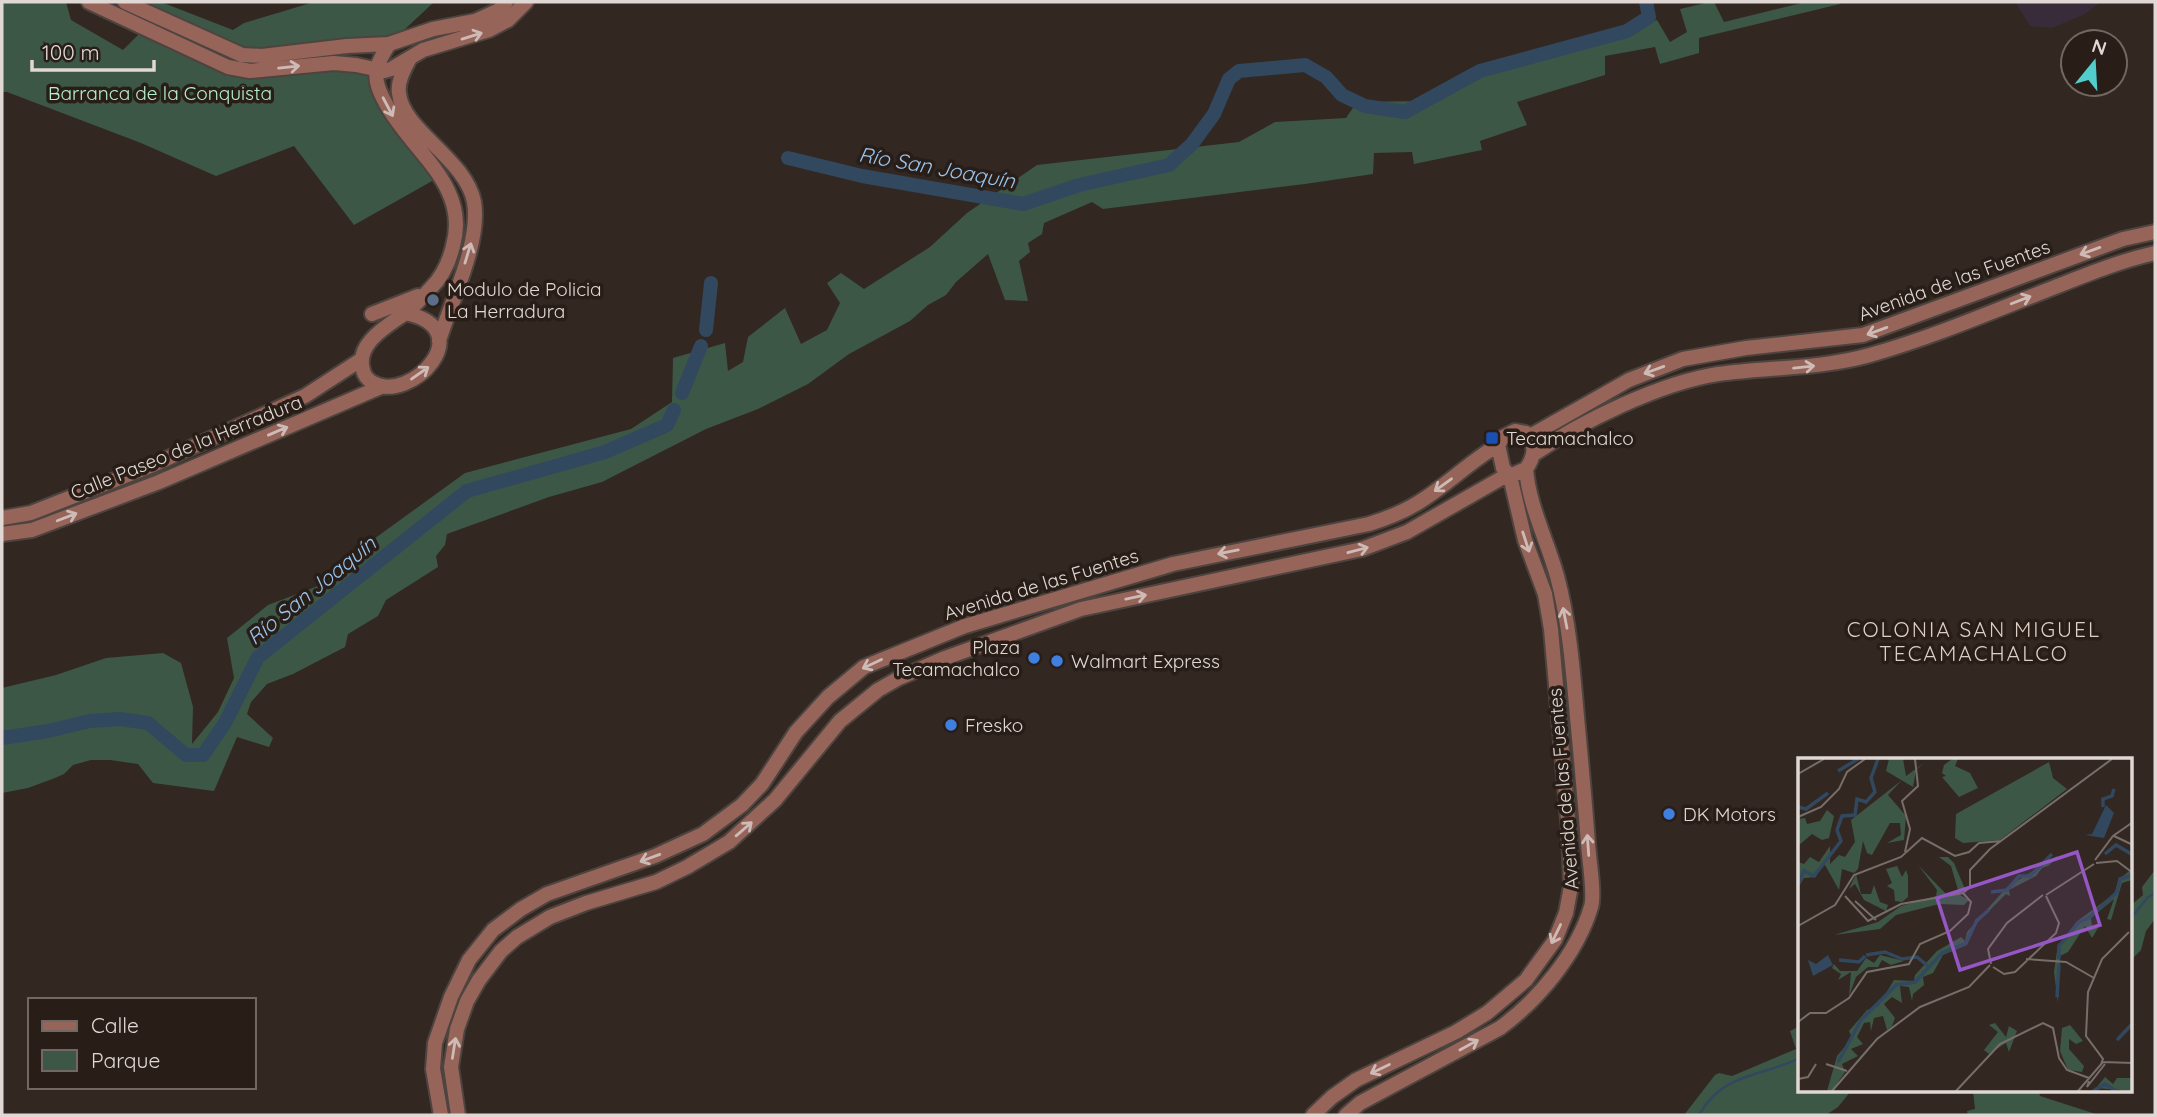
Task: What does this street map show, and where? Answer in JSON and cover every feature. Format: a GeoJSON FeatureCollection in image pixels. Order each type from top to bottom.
{"type":"FeatureCollection","features":[{"type":"Feature","properties":{"kind":"main road"},"geometry":{"type":"LineString","coordinates":[[89,2],[228,67],[250,71],[334,63],[376,70],[391,69],[442,44],[489,30],[508,20],[526,2]]}},
{"type":"Feature","properties":{"kind":"main road"},"geometry":{"type":"LineString","coordinates":[[125,2],[242,55],[262,56],[389,44],[433,29],[475,21],[499,10],[506,2]]}},
{"type":"Feature","properties":{"kind":"main road"},"geometry":{"type":"LineString","coordinates":[[389,44],[376,70],[377,84],[394,118],[441,176],[453,200],[457,218],[454,243],[446,269],[405,313],[388,323],[375,336],[362,359],[367,378],[383,386],[409,380],[424,371],[438,354],[439,341],[472,243],[475,223],[474,201],[466,179],[406,111],[398,93],[401,77],[411,57]]}},
{"type":"Feature","properties":{"kind":"main road"},"geometry":{"type":"LineString","coordinates":[[356,65],[359,46]]}},
{"type":"Feature","properties":{"kind":"main road","name":"Avenida de las Fuentes"},"geometry":{"type":"LineString","coordinates":[[1530,436],[1637,376],[1684,359],[1746,348],[1863,335],[2123,239],[2155,232]]}},
{"type":"Feature","properties":{"kind":"main road"},"geometry":{"type":"LineString","coordinates":[[1534,454],[1613,410],[1665,387],[1701,377],[1829,364],[1888,349],[1953,327],[2112,265],[2155,253]]}},
{"type":"Feature","properties":{"kind":"main road"},"geometry":{"type":"LineString","coordinates":[[436,282],[455,292]]}},
{"type":"Feature","properties":{"kind":"main road"},"geometry":{"type":"LineString","coordinates":[[372,314],[426,293]]}},
{"type":"Feature","properties":{"kind":"main road"},"geometry":{"type":"LineString","coordinates":[[405,313],[433,326],[439,341]]}},
{"type":"Feature","properties":{"kind":"main road"},"geometry":{"type":"LineString","coordinates":[[1765,346],[1760,355],[1768,370]]}},
{"type":"Feature","properties":{"kind":"main road"},"geometry":{"type":"LineString","coordinates":[[1746,348],[1755,355],[1752,371]]}},
{"type":"Feature","properties":{"kind":"main road","name":"Calle Paseo de la Herradura"},"geometry":{"type":"LineString","coordinates":[[2,518],[31,513],[202,444],[305,396],[362,359]]}},
{"type":"Feature","properties":{"kind":"main road","name":"Calle Paseo de la Herradura"},"geometry":{"type":"LineString","coordinates":[[2,534],[32,530],[159,482],[383,386]]}},
{"type":"Feature","properties":{"kind":"main road"},"geometry":{"type":"LineString","coordinates":[[1515,431],[1530,436],[1534,454],[1526,469],[1508,475],[1498,445],[1503,437],[1515,431]]}},
{"type":"Feature","properties":{"kind":"main road"},"geometry":{"type":"LineString","coordinates":[[159,482],[202,444]]}},
{"type":"Feature","properties":{"kind":"main road","name":"Avenida de las Fuentes"},"geometry":{"type":"LineString","coordinates":[[442,1115],[433,1069],[435,1043],[451,997],[469,960],[482,941],[521,909],[547,894],[678,847],[703,834],[742,804],[762,784],[796,732],[828,697],[864,667],[965,626],[1192,559],[1388,518],[1417,504],[1498,445]]}},
{"type":"Feature","properties":{"kind":"main road"},"geometry":{"type":"LineString","coordinates":[[1468,466],[1482,488]]}},
{"type":"Feature","properties":{"kind":"main road","name":"Avenida de las Fuentes"},"geometry":{"type":"LineString","coordinates":[[1346,1115],[1360,1103],[1489,1034],[1520,1013],[1562,965],[1592,905],[1567,629],[1557,576],[1536,517],[1526,469]]}},
{"type":"Feature","properties":{"kind":"main road","name":"Avenida de las Fuentes"},"geometry":{"type":"LineString","coordinates":[[458,1115],[451,1067],[457,1030],[467,1001],[501,951],[517,937],[565,910],[656,882],[719,848],[775,800],[833,728],[851,710],[898,678],[1075,611],[1362,549],[1407,532],[1508,475],[1525,540],[1545,594],[1551,629],[1568,818],[1571,886],[1566,913],[1555,940],[1526,980],[1508,997],[1456,1032],[1356,1080],[1312,1115]]}},
{"type":"Feature","properties":{"kind":"main road"},"geometry":{"type":"LineString","coordinates":[[1064,596],[1064,607],[1075,611],[1082,597],[1079,592]]}},
{"type":"Feature","properties":{"kind":"main road"},"geometry":{"type":"LineString","coordinates":[[703,834],[706,845],[719,848]]}},
{"type":"Feature","properties":{"kind":"main road"},"geometry":{"type":"LineString","coordinates":[[678,847],[689,854],[687,867]]}},
{"type":"Feature","properties":{"kind":"main road"},"geometry":{"type":"LineString","coordinates":[[1571,886],[1580,898],[1592,905]]}},
{"type":"Feature","properties":{"kind":"shaded area"},"geometry":{"type":"Polygon","coordinates":[[[2015,2],[2101,2],[2085,14],[2052,28],[2030,26],[2015,2]]]}},
{"type":"Feature","properties":{"kind":"green space","name":"Barranca de la Conquista"},"geometry":{"type":"Polygon","coordinates":[[[2,2],[66,2],[71,20],[123,50],[146,27],[226,66],[334,63],[376,70],[375,82],[441,176],[354,225],[294,146],[216,176],[141,143],[2,92],[2,2]]]}},
{"type":"Feature","properties":{"kind":"green space"},"geometry":{"type":"Polygon","coordinates":[[[125,2],[161,2],[233,30],[244,23],[314,2],[433,3],[389,44],[262,56],[125,2]]]}},
{"type":"Feature","properties":{"kind":"green space"},"geometry":{"type":"Polygon","coordinates":[[[1714,2],[1724,22],[1806,2],[1841,2],[1699,38],[1699,53],[1660,64],[1655,47],[1605,56],[1605,75],[1517,102],[1527,125],[1480,141],[1482,150],[1414,164],[1412,152],[1374,153],[1373,174],[1103,209],[1092,202],[1044,223],[1042,234],[1028,243],[1030,252],[1019,261],[1028,301],[1005,300],[988,254],[956,282],[946,295],[928,305],[910,321],[849,354],[808,384],[758,409],[706,429],[602,482],[549,497],[447,534],[445,545],[436,556],[438,567],[386,600],[378,616],[348,634],[345,647],[293,674],[267,684],[251,702],[247,714],[273,738],[269,747],[237,737],[214,791],[153,783],[138,764],[91,760],[73,765],[55,778],[28,788],[2,793],[2,688],[56,675],[106,658],[163,653],[181,663],[193,707],[192,744],[218,712],[234,678],[227,638],[268,605],[318,586],[367,544],[465,473],[631,429],[672,402],[673,358],[725,343],[728,371],[743,362],[748,337],[785,308],[801,344],[827,330],[840,303],[827,283],[841,273],[864,289],[930,247],[967,213],[1037,165],[1239,142],[1275,122],[1346,118],[1357,102],[1423,101],[1480,69],[1602,40],[1657,20],[1670,42],[1687,32],[1680,9],[1714,2]]]}},
{"type":"Feature","properties":{"kind":"green space"},"geometry":{"type":"Polygon","coordinates":[[[2155,870],[2155,919],[2146,931],[2141,950],[2132,959],[2132,904],[2143,895],[2142,887],[2155,870]]]}},
{"type":"Feature","properties":{"kind":"green space"},"geometry":{"type":"Polygon","coordinates":[[[1798,1027],[1798,1092],[1850,1092],[1838,1107],[1826,1115],[1684,1115],[1715,1075],[1719,1073],[1732,1076],[1796,1049],[1790,1031],[1798,1027]]]}},
{"type":"Feature","properties":{"kind":"green space"},"geometry":{"type":"Polygon","coordinates":[[[1973,1092],[2039,1092],[2040,1096],[2099,1115],[1968,1115],[1967,1111],[1975,1109],[1973,1092]]]}},
{"type":"Feature","properties":{"kind":"waterway","name":"Río San Joaquín"},"geometry":{"type":"LineString","coordinates":[[788,158],[862,176],[1023,204],[1079,185],[1169,165],[1192,144],[1214,114],[1229,79],[1239,71],[1305,65],[1326,77],[1342,95],[1365,106],[1405,112],[1480,71],[1627,31],[1649,17],[1646,2]]}},
{"type":"Feature","properties":{"kind":"waterway","name":"Río San Joaquín"},"geometry":{"type":"LineString","coordinates":[[706,330],[711,283]]}},
{"type":"Feature","properties":{"kind":"waterway","name":"Río San Joaquín"},"geometry":{"type":"LineString","coordinates":[[682,393],[701,346]]}},
{"type":"Feature","properties":{"kind":"waterway","name":"Río San Joaquín"},"geometry":{"type":"LineString","coordinates":[[2,738],[90,721],[120,719],[148,723],[186,755],[203,755],[225,723],[258,657],[467,491],[605,452],[667,425],[674,410]]}},
{"type":"Feature","properties":{"kind":"waterway"},"geometry":{"type":"LineString","coordinates":[[2132,917],[2148,897],[2155,893]]}},
{"type":"Feature","properties":{"kind":"waterway"},"geometry":{"type":"LineString","coordinates":[[1699,1115],[1709,1101],[1731,1083],[1798,1059]]}},
{"type":"Feature","properties":{"kind":"place","name":"Modulo de Policia La Herradura"},"geometry":{"type":"Point","coordinates":[433,300]}},
{"type":"Feature","properties":{"kind":"place","name":"Tecamachalco"},"geometry":{"type":"Point","coordinates":[1492,438]}},
{"type":"Feature","properties":{"kind":"place","name":"Plaza Tecamachalco"},"geometry":{"type":"Point","coordinates":[1034,658]}},
{"type":"Feature","properties":{"kind":"place","name":"Walmart Express"},"geometry":{"type":"Point","coordinates":[1057,661]}},
{"type":"Feature","properties":{"kind":"place","name":"Fresko"},"geometry":{"type":"Point","coordinates":[951,725]}},
{"type":"Feature","properties":{"kind":"place","name":"DK Motors"},"geometry":{"type":"Point","coordinates":[1669,814]}},
{"type":"Feature","properties":{"kind":"district","name":"COLONIA SAN MIGUEL TECAMACHALCO"},"geometry":{"type":"Point","coordinates":[1974,641]}}]}
